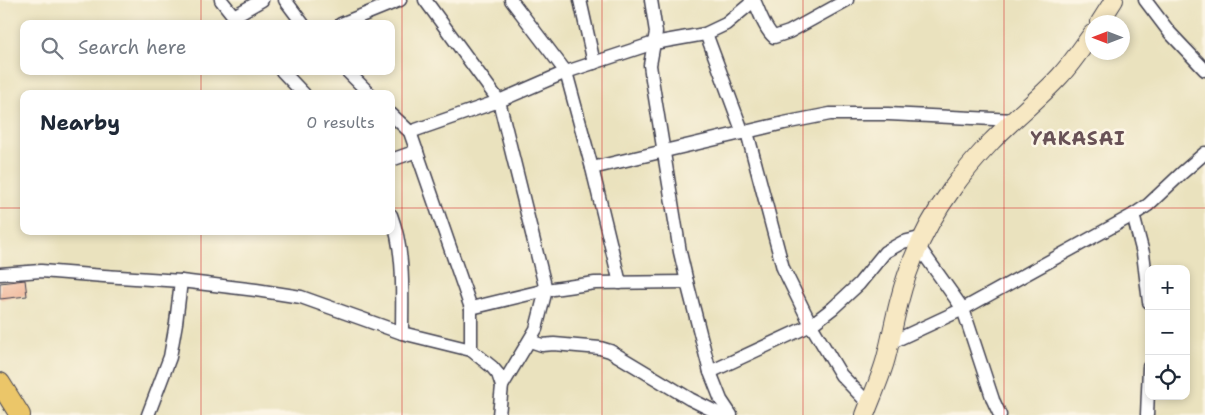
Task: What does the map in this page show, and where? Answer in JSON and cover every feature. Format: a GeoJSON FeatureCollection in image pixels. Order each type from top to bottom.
{"type":"FeatureCollection","features":[{"type":"Feature","properties":{"kind":"main road"},"geometry":{"type":"LineString","coordinates":[[0,383],[20,415]]}},
{"type":"Feature","properties":{"kind":"street"},"geometry":{"type":"LineString","coordinates":[[221,0],[237,20],[262,0]]}},
{"type":"Feature","properties":{"kind":"street"},"geometry":{"type":"LineString","coordinates":[[285,0],[300,20]]}},
{"type":"Feature","properties":{"kind":"street"},"geometry":{"type":"LineString","coordinates":[[351,20],[400,0]]}},
{"type":"Feature","properties":{"kind":"street"},"geometry":{"type":"LineString","coordinates":[[425,0],[499,101],[546,290],[536,330],[502,386]]}},
{"type":"Feature","properties":{"kind":"street"},"geometry":{"type":"LineString","coordinates":[[511,0],[566,72],[620,283]]}},
{"type":"Feature","properties":{"kind":"street"},"geometry":{"type":"LineString","coordinates":[[580,0],[594,63]]}},
{"type":"Feature","properties":{"kind":"street"},"geometry":{"type":"LineString","coordinates":[[651,0],[656,32],[650,65],[663,151],[687,282],[710,372],[721,400],[730,415]]}},
{"type":"Feature","properties":{"kind":"street"},"geometry":{"type":"LineString","coordinates":[[410,132],[499,101],[566,72],[654,43],[705,34],[726,24],[750,4],[752,0],[774,37],[789,32],[847,0]]}},
{"type":"Feature","properties":{"kind":"street"},"geometry":{"type":"LineString","coordinates":[[1104,15],[1114,0]]}},
{"type":"Feature","properties":{"kind":"street"},"geometry":{"type":"LineString","coordinates":[[1145,0],[1170,33],[1205,70]]}},
{"type":"Feature","properties":{"kind":"street"},"geometry":{"type":"LineString","coordinates":[[705,34],[745,132],[783,268],[811,325],[841,375],[867,410]]}},
{"type":"Feature","properties":{"kind":"street"},"geometry":{"type":"LineString","coordinates":[[867,410],[890,343],[899,302],[908,274],[922,242],[952,189],[985,149],[1058,78],[1085,44]]}},
{"type":"Feature","properties":{"kind":"street"},"geometry":{"type":"LineString","coordinates":[[286,75],[300,90]]}},
{"type":"Feature","properties":{"kind":"street"},"geometry":{"type":"LineString","coordinates":[[351,75],[366,90]]}},
{"type":"Feature","properties":{"kind":"street"},"geometry":{"type":"LineString","coordinates":[[592,168],[830,114],[888,114],[1015,120]]}},
{"type":"Feature","properties":{"kind":"street"},"geometry":{"type":"LineString","coordinates":[[395,118],[410,132],[471,308],[471,350]]}},
{"type":"Feature","properties":{"kind":"street"},"geometry":{"type":"LineString","coordinates":[[395,159],[417,151]]}},
{"type":"Feature","properties":{"kind":"street"},"geometry":{"type":"LineString","coordinates":[[890,343],[963,309],[1134,216],[1205,154]]}},
{"type":"Feature","properties":{"kind":"street"},"geometry":{"type":"LineString","coordinates":[[1134,216],[1145,270]]}},
{"type":"Feature","properties":{"kind":"street"},"geometry":{"type":"LineString","coordinates":[[395,228],[400,250],[402,277],[402,333]]}},
{"type":"Feature","properties":{"kind":"street"},"geometry":{"type":"LineString","coordinates":[[710,372],[811,325],[859,284],[885,252],[903,242],[922,242]]}},
{"type":"Feature","properties":{"kind":"street"},"geometry":{"type":"LineString","coordinates":[[922,242],[963,309],[993,400],[1000,415]]}},
{"type":"Feature","properties":{"kind":"street"},"geometry":{"type":"LineString","coordinates":[[0,274],[41,271],[181,280],[300,297],[402,333],[471,350],[498,374],[502,386],[499,415]]}},
{"type":"Feature","properties":{"kind":"street"},"geometry":{"type":"LineString","coordinates":[[148,415],[170,357],[181,280]]}},
{"type":"Feature","properties":{"kind":"street"},"geometry":{"type":"LineString","coordinates":[[471,308],[546,290],[595,283],[687,282]]}},
{"type":"Feature","properties":{"kind":"street"},"geometry":{"type":"LineString","coordinates":[[530,341],[542,345],[554,344],[600,348],[722,415]]}},
{"type":"Feature","properties":{"kind":"street"},"geometry":{"type":"LineString","coordinates":[[1147,415],[1148,400]]}},
{"type":"Feature","properties":{"kind":"building"},"geometry":{"type":"Polygon","coordinates":[[[25,280],[27,296],[0,299],[0,283],[25,280]]]}},
{"type":"Feature","properties":{"kind":"district","name":"YAKASAI"},"geometry":{"type":"Point","coordinates":[1078,138]}}]}
